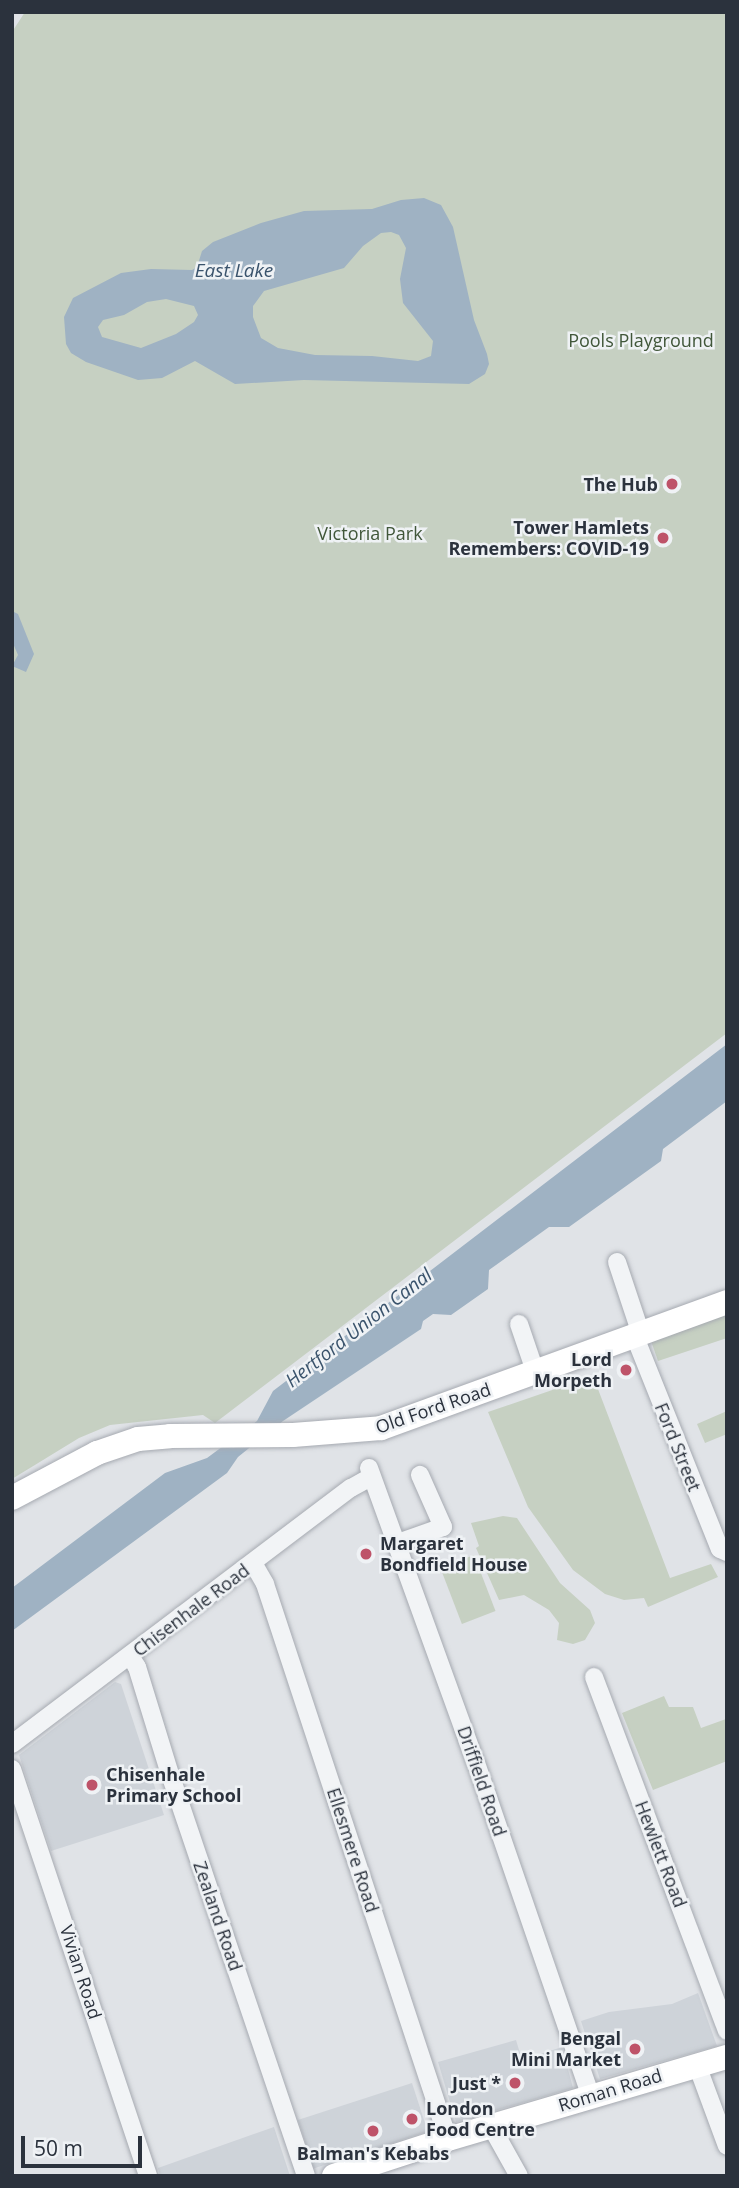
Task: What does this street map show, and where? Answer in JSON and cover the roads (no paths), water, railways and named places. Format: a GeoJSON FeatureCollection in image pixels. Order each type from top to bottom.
{"type":"FeatureCollection","features":[{"type":"Feature","properties":{"kind":"main road","name":"Old Ford Road"},"geometry":{"type":"LineString","coordinates":[[12,1498],[117,1444],[170,1436],[293,1435],[382,1428],[727,1303]]}},
{"type":"Feature","properties":{"kind":"main road","name":"Roman Road"},"geometry":{"type":"LineString","coordinates":[[334,2176],[448,2138],[727,2057]]}},
{"type":"Feature","properties":{"kind":"street","name":"Ford Street"},"geometry":{"type":"LineString","coordinates":[[617,1262],[638,1336],[719,1549],[727,1552]]}},
{"type":"Feature","properties":{"kind":"street"},"geometry":{"type":"LineString","coordinates":[[519,1324],[535,1371]]}},
{"type":"Feature","properties":{"kind":"street","name":"Driffield Road"},"geometry":{"type":"LineString","coordinates":[[370,1472],[476,1763],[591,2097]]}},
{"type":"Feature","properties":{"kind":"street","name":"Chisenhale Road"},"geometry":{"type":"LineString","coordinates":[[12,1744],[259,1559],[370,1472]]}},
{"type":"Feature","properties":{"kind":"street"},"geometry":{"type":"LineString","coordinates":[[395,1544],[443,1527],[420,1475]]}},
{"type":"Feature","properties":{"kind":"street","name":"Ellesmere Road"},"geometry":{"type":"LineString","coordinates":[[259,1559],[448,2138]]}},
{"type":"Feature","properties":{"kind":"street","name":"Zealand Road"},"geometry":{"type":"LineString","coordinates":[[130,1656],[137,1667],[170,1774],[306,2176]]}},
{"type":"Feature","properties":{"kind":"street","name":"Hewlett Road"},"geometry":{"type":"LineString","coordinates":[[594,1676],[727,2031]]}},
{"type":"Feature","properties":{"kind":"street","name":"Vivian Road"},"geometry":{"type":"LineString","coordinates":[[12,1769],[148,2176]]}},
{"type":"Feature","properties":{"kind":"street"},"geometry":{"type":"LineString","coordinates":[[697,2065],[727,2146]]}},
{"type":"Feature","properties":{"kind":"street"},"geometry":{"type":"LineString","coordinates":[[491,2126],[519,2176]]}},
{"type":"Feature","properties":{"kind":"water","name":"East Lake"},"geometry":{"type":"Polygon","coordinates":[[[424,198],[441,205],[453,227],[474,320],[489,364],[485,374],[469,384],[304,380],[235,384],[195,361],[162,378],[138,380],[86,362],[71,353],[66,344],[64,317],[73,298],[121,273],[151,269],[192,270],[197,267],[202,251],[213,242],[261,223],[304,211],[372,209],[401,200],[424,198]],[[381,233],[363,246],[344,268],[264,291],[253,306],[253,317],[261,338],[278,348],[315,355],[372,356],[418,361],[431,356],[433,341],[403,303],[400,279],[406,248],[399,235],[381,233]],[[166,299],[147,302],[124,315],[103,320],[98,327],[102,337],[141,348],[176,334],[194,322],[198,315],[194,306],[166,299]]]}},
{"type":"Feature","properties":{"kind":"water"},"geometry":{"type":"Polygon","coordinates":[[[12,611],[18,614],[34,654],[26,672],[12,666],[18,655],[12,641],[12,611]]]}},
{"type":"Feature","properties":{"kind":"water","name":"Hertford Union Canal"},"geometry":{"type":"Polygon","coordinates":[[[727,1044],[727,1101],[663,1149],[661,1161],[569,1227],[549,1227],[489,1270],[488,1289],[451,1315],[433,1314],[423,1321],[421,1329],[283,1421],[238,1457],[227,1473],[12,1631],[12,1588],[165,1473],[207,1458],[257,1421],[273,1391],[727,1044]]]}},
{"type":"Feature","properties":{"kind":"place","name":"The Hub"},"geometry":{"type":"Point","coordinates":[672,484]}},
{"type":"Feature","properties":{"kind":"place","name":"Tower Hamlets Remembers: COVID-19"},"geometry":{"type":"Point","coordinates":[663,538]}},
{"type":"Feature","properties":{"kind":"place","name":"Lord Morpeth"},"geometry":{"type":"Point","coordinates":[626,1370]}},
{"type":"Feature","properties":{"kind":"place","name":"Margaret Bondfield House"},"geometry":{"type":"Point","coordinates":[366,1554]}},
{"type":"Feature","properties":{"kind":"place","name":"Chisenhale Primary School"},"geometry":{"type":"Point","coordinates":[92,1785]}},
{"type":"Feature","properties":{"kind":"place","name":"Bengal Mini Market"},"geometry":{"type":"Point","coordinates":[635,2049]}},
{"type":"Feature","properties":{"kind":"place","name":"Just *"},"geometry":{"type":"Point","coordinates":[515,2083]}},
{"type":"Feature","properties":{"kind":"place","name":"London Food Centre"},"geometry":{"type":"Point","coordinates":[412,2119]}},
{"type":"Feature","properties":{"kind":"place","name":"Balman's Kebabs"},"geometry":{"type":"Point","coordinates":[373,2131]}},
{"type":"Feature","properties":{"kind":"park label","name":"Pools Playground"},"geometry":{"type":"Point","coordinates":[641,340]}},
{"type":"Feature","properties":{"kind":"park label","name":"Victoria Park"},"geometry":{"type":"Point","coordinates":[370,533]}}]}
